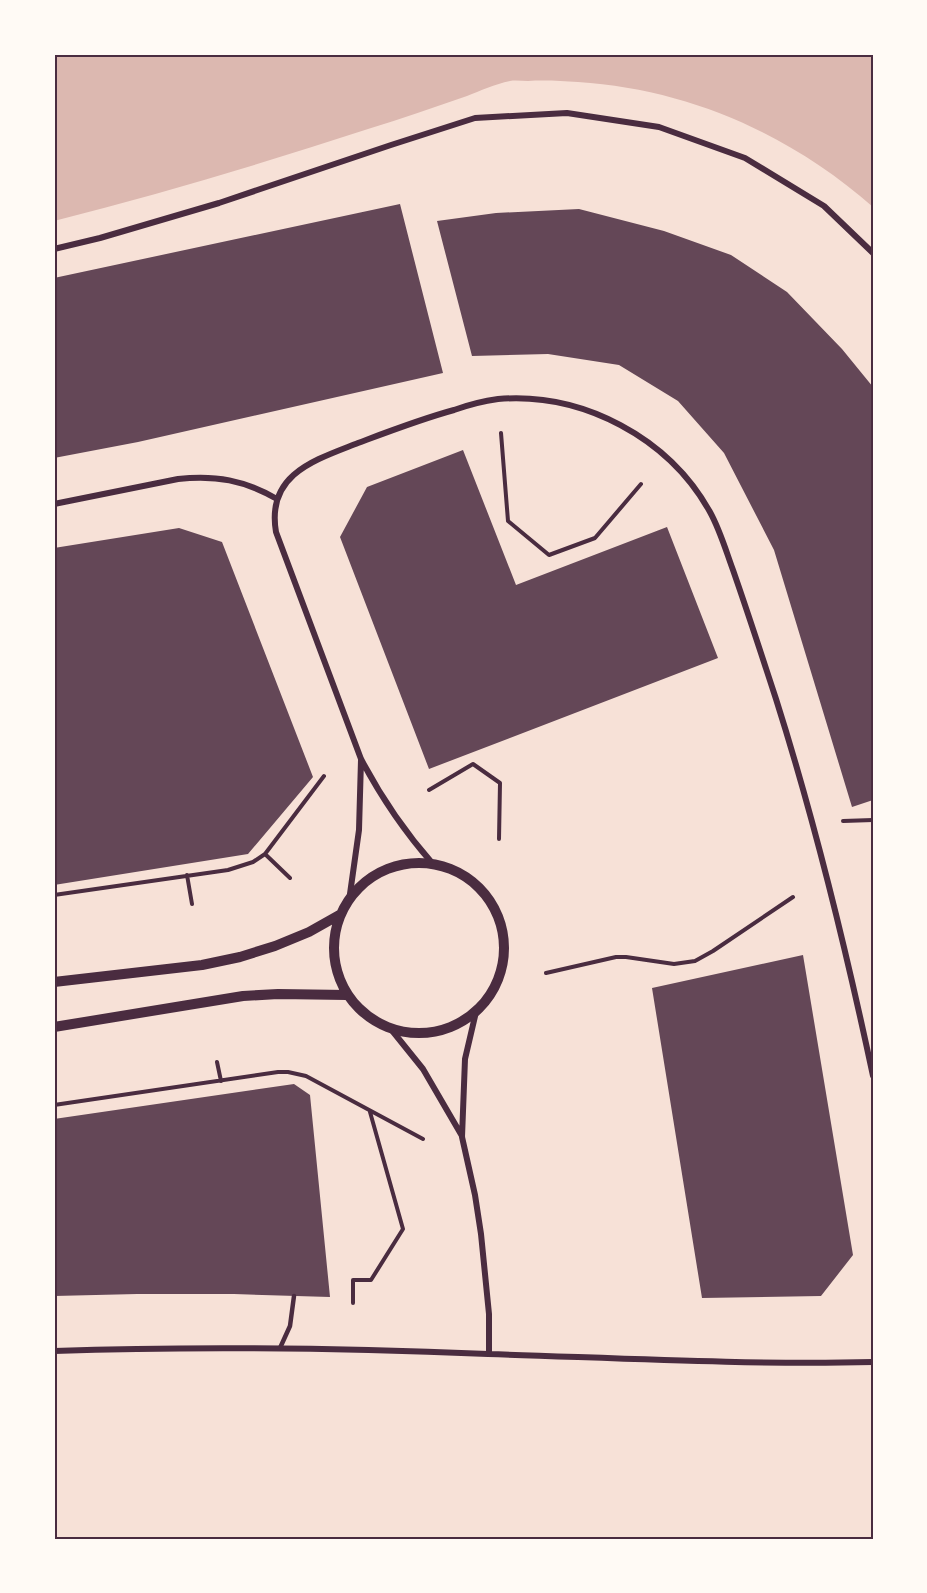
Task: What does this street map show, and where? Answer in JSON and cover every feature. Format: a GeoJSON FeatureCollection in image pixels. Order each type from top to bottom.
{"type":"FeatureCollection","features":[{"type":"Feature","properties":{"kind":"street"},"geometry":{"type":"LineString","coordinates":[[54,249],[219,203],[476,118],[567,113],[659,127],[745,158],[824,206],[873,253]]}},
{"type":"Feature","properties":{"kind":"street"},"geometry":{"type":"LineString","coordinates":[[432,864],[393,814],[361,759],[276,532],[274,521],[277,499],[288,479],[306,465],[432,416],[475,404],[498,399],[530,399],[557,403],[610,419],[657,448],[677,467],[695,488],[711,513],[721,536],[783,721],[813,825],[873,1076]]}},
{"type":"Feature","properties":{"kind":"street"},"geometry":{"type":"LineString","coordinates":[[54,504],[195,477],[230,480],[277,499]]}},
{"type":"Feature","properties":{"kind":"street"},"geometry":{"type":"LineString","coordinates":[[349,901],[359,830],[361,759]]}},
{"type":"Feature","properties":{"kind":"street"},"geometry":{"type":"LineString","coordinates":[[432,864],[465,877],[479,887],[490,901],[503,933],[505,950],[503,967],[488,999],[476,1012],[444,1029],[426,1033],[408,1033],[374,1020],[359,1009],[348,994],[335,964],[336,930],[341,914],[349,901],[371,878],[401,865],[432,864]]}},
{"type":"Feature","properties":{"kind":"street"},"geometry":{"type":"LineString","coordinates":[[54,982],[202,966],[240,957],[309,932],[341,914]]}},
{"type":"Feature","properties":{"kind":"street"},"geometry":{"type":"LineString","coordinates":[[54,1027],[243,996],[348,994]]}},
{"type":"Feature","properties":{"kind":"street"},"geometry":{"type":"LineString","coordinates":[[476,1012],[465,1059],[462,1137],[475,1194],[481,1234],[489,1314],[489,1354]]}},
{"type":"Feature","properties":{"kind":"street"},"geometry":{"type":"LineString","coordinates":[[390,1028],[423,1069],[462,1137]]}},
{"type":"Feature","properties":{"kind":"street"},"geometry":{"type":"LineString","coordinates":[[54,1351],[126,1348],[280,1348],[654,1360],[873,1362]]}},
{"type":"Feature","properties":{"kind":"lane"},"geometry":{"type":"LineString","coordinates":[[280,1348],[290,1326],[294,1296]]}},
{"type":"Feature","properties":{"kind":"path"},"geometry":{"type":"LineString","coordinates":[[501,433],[508,521],[549,555],[595,538],[641,484]]}},
{"type":"Feature","properties":{"kind":"path"},"geometry":{"type":"LineString","coordinates":[[429,789],[473,764],[500,783],[499,839]]}},
{"type":"Feature","properties":{"kind":"path"},"geometry":{"type":"LineString","coordinates":[[54,895],[241,867],[265,854],[324,776]]}},
{"type":"Feature","properties":{"kind":"path"},"geometry":{"type":"LineString","coordinates":[[843,821],[873,820]]}},
{"type":"Feature","properties":{"kind":"path"},"geometry":{"type":"LineString","coordinates":[[265,854],[290,878]]}},
{"type":"Feature","properties":{"kind":"path"},"geometry":{"type":"LineString","coordinates":[[187,875],[192,904]]}},
{"type":"Feature","properties":{"kind":"path"},"geometry":{"type":"LineString","coordinates":[[546,973],[616,957],[674,964],[695,961],[793,897]]}},
{"type":"Feature","properties":{"kind":"path"},"geometry":{"type":"LineString","coordinates":[[218,1062],[221,1081]]}},
{"type":"Feature","properties":{"kind":"path"},"geometry":{"type":"LineString","coordinates":[[54,1106],[278,1072],[297,1073],[423,1139]]}},
{"type":"Feature","properties":{"kind":"path"},"geometry":{"type":"LineString","coordinates":[[353,1303],[353,1280],[371,1280],[403,1229],[370,1111]]}},
{"type":"Feature","properties":{"kind":"shaded area"},"geometry":{"type":"Polygon","coordinates":[[[54,54],[873,54],[873,207],[841,181],[772,137],[698,105],[619,86],[565,81],[510,81],[251,166],[54,221],[54,54]]]}},
{"type":"Feature","properties":{"kind":"building"},"geometry":{"type":"Polygon","coordinates":[[[400,204],[443,373],[138,442],[54,458],[54,278],[400,204]]]}},
{"type":"Feature","properties":{"kind":"building"},"geometry":{"type":"Polygon","coordinates":[[[579,209],[664,231],[731,255],[787,292],[842,349],[873,387],[873,800],[852,807],[774,550],[724,453],[678,401],[619,365],[548,354],[472,356],[437,221],[496,213],[579,209]]]}},
{"type":"Feature","properties":{"kind":"building"},"geometry":{"type":"Polygon","coordinates":[[[463,450],[516,585],[667,527],[718,658],[429,769],[340,537],[367,487],[463,450]]]}},
{"type":"Feature","properties":{"kind":"building"},"geometry":{"type":"Polygon","coordinates":[[[179,528],[222,542],[313,777],[248,854],[54,885],[54,548],[179,528]]]}},
{"type":"Feature","properties":{"kind":"building"},"geometry":{"type":"Polygon","coordinates":[[[803,955],[853,1255],[821,1296],[702,1298],[652,988],[803,955]]]}},
{"type":"Feature","properties":{"kind":"building"},"geometry":{"type":"Polygon","coordinates":[[[294,1084],[310,1095],[330,1297],[234,1294],[54,1296],[54,1119],[294,1084]]]}}]}
